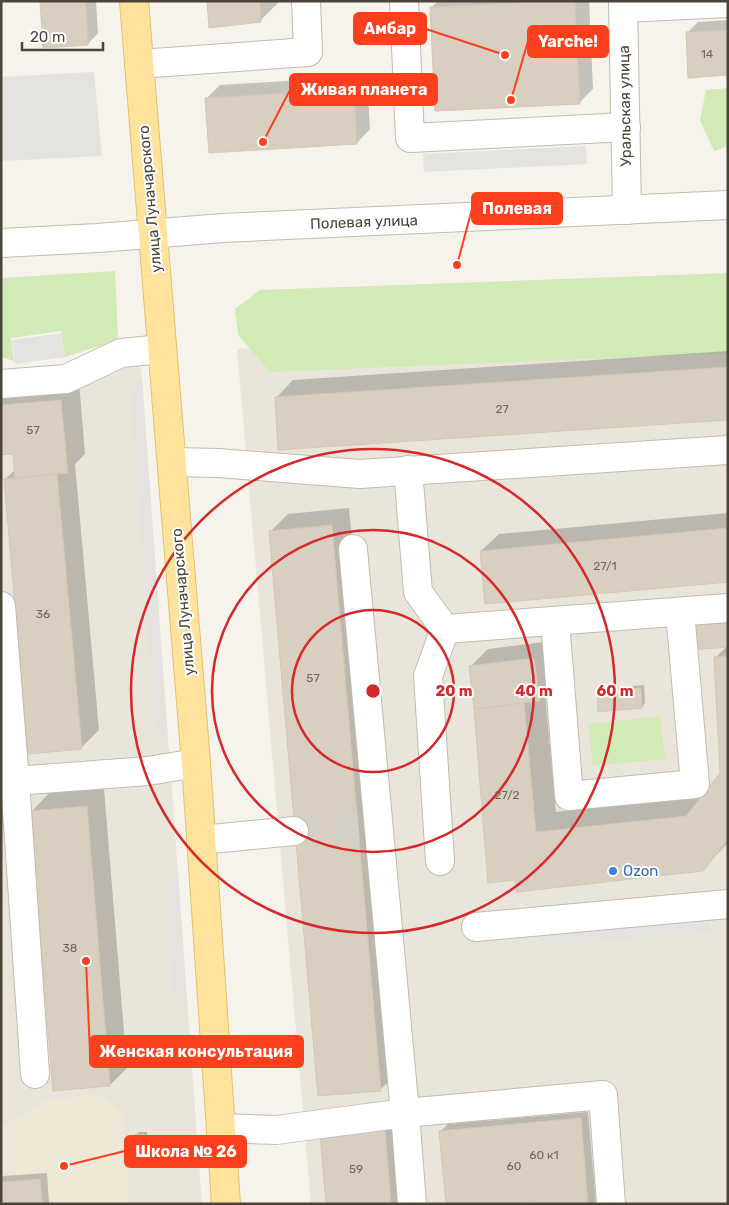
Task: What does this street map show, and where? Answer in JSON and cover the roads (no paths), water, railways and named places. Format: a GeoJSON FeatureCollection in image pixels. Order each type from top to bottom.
{"type":"FeatureCollection","features":[{"type":"Feature","properties":{"kind":"main road","name":"улица Луначарского"},"geometry":{"type":"LineString","coordinates":[[134,1],[196,763],[226,1204]]}},
{"type":"Feature","properties":{"kind":"street"},"geometry":{"type":"LineString","coordinates":[[139,64],[308,52],[306,1]]}},
{"type":"Feature","properties":{"kind":"street"},"geometry":{"type":"LineString","coordinates":[[404,1],[410,138],[626,127]]}},
{"type":"Feature","properties":{"kind":"street"},"geometry":{"type":"LineString","coordinates":[[624,5],[728,3]]}},
{"type":"Feature","properties":{"kind":"street","name":"Уральская улица"},"geometry":{"type":"LineString","coordinates":[[624,5],[628,210]]}},
{"type":"Feature","properties":{"kind":"street","name":"Полевая улица"},"geometry":{"type":"LineString","coordinates":[[1,243],[98,238],[223,228],[728,205]]}},
{"type":"Feature","properties":{"kind":"street"},"geometry":{"type":"LineString","coordinates":[[1,384],[66,379],[121,353],[162,349]]}},
{"type":"Feature","properties":{"kind":"street"},"geometry":{"type":"LineString","coordinates":[[172,462],[218,463],[360,474],[728,450]]}},
{"type":"Feature","properties":{"kind":"street"},"geometry":{"type":"LineString","coordinates":[[408,470],[418,592],[445,629]]}},
{"type":"Feature","properties":{"kind":"street"},"geometry":{"type":"LineString","coordinates":[[353,549],[369,831],[406,1113],[412,1204]]}},
{"type":"Feature","properties":{"kind":"street"},"geometry":{"type":"LineString","coordinates":[[1,606],[35,1074]]}},
{"type":"Feature","properties":{"kind":"street"},"geometry":{"type":"LineString","coordinates":[[445,629],[728,608]]}},
{"type":"Feature","properties":{"kind":"street"},"geometry":{"type":"LineString","coordinates":[[555,621],[569,796],[696,784],[680,612]]}},
{"type":"Feature","properties":{"kind":"street"},"geometry":{"type":"LineString","coordinates":[[440,861],[428,676],[445,629]]}},
{"type":"Feature","properties":{"kind":"street"},"geometry":{"type":"LineString","coordinates":[[15,781],[148,770],[196,763]]}},
{"type":"Feature","properties":{"kind":"street"},"geometry":{"type":"LineString","coordinates":[[201,840],[294,831]]}},
{"type":"Feature","properties":{"kind":"street"},"geometry":{"type":"LineString","coordinates":[[476,927],[728,904]]}},
{"type":"Feature","properties":{"kind":"street"},"geometry":{"type":"LineString","coordinates":[[221,1128],[276,1130],[406,1113],[603,1095],[611,1204]]}},
{"type":"Feature","properties":{"kind":"tunnel"},"geometry":{"type":"LineString","coordinates":[[294,831],[358,825]]}},
{"type":"Feature","properties":{"kind":"place","name":"Амбар"},"geometry":{"type":"Point","coordinates":[505,55]}},
{"type":"Feature","properties":{"kind":"place","name":"Yarche!"},"geometry":{"type":"Point","coordinates":[511,100]}},
{"type":"Feature","properties":{"kind":"place","name":"Живая планета"},"geometry":{"type":"Point","coordinates":[263,142]}},
{"type":"Feature","properties":{"kind":"place","name":"Полевая"},"geometry":{"type":"Point","coordinates":[457,265]}},
{"type":"Feature","properties":{"kind":"place","name":"Ozon"},"geometry":{"type":"Point","coordinates":[613,871]}},
{"type":"Feature","properties":{"kind":"place","name":"Женская консультация"},"geometry":{"type":"Point","coordinates":[86,961]}},
{"type":"Feature","properties":{"kind":"place","name":"Школа № 26"},"geometry":{"type":"Point","coordinates":[64,1166]}}]}
